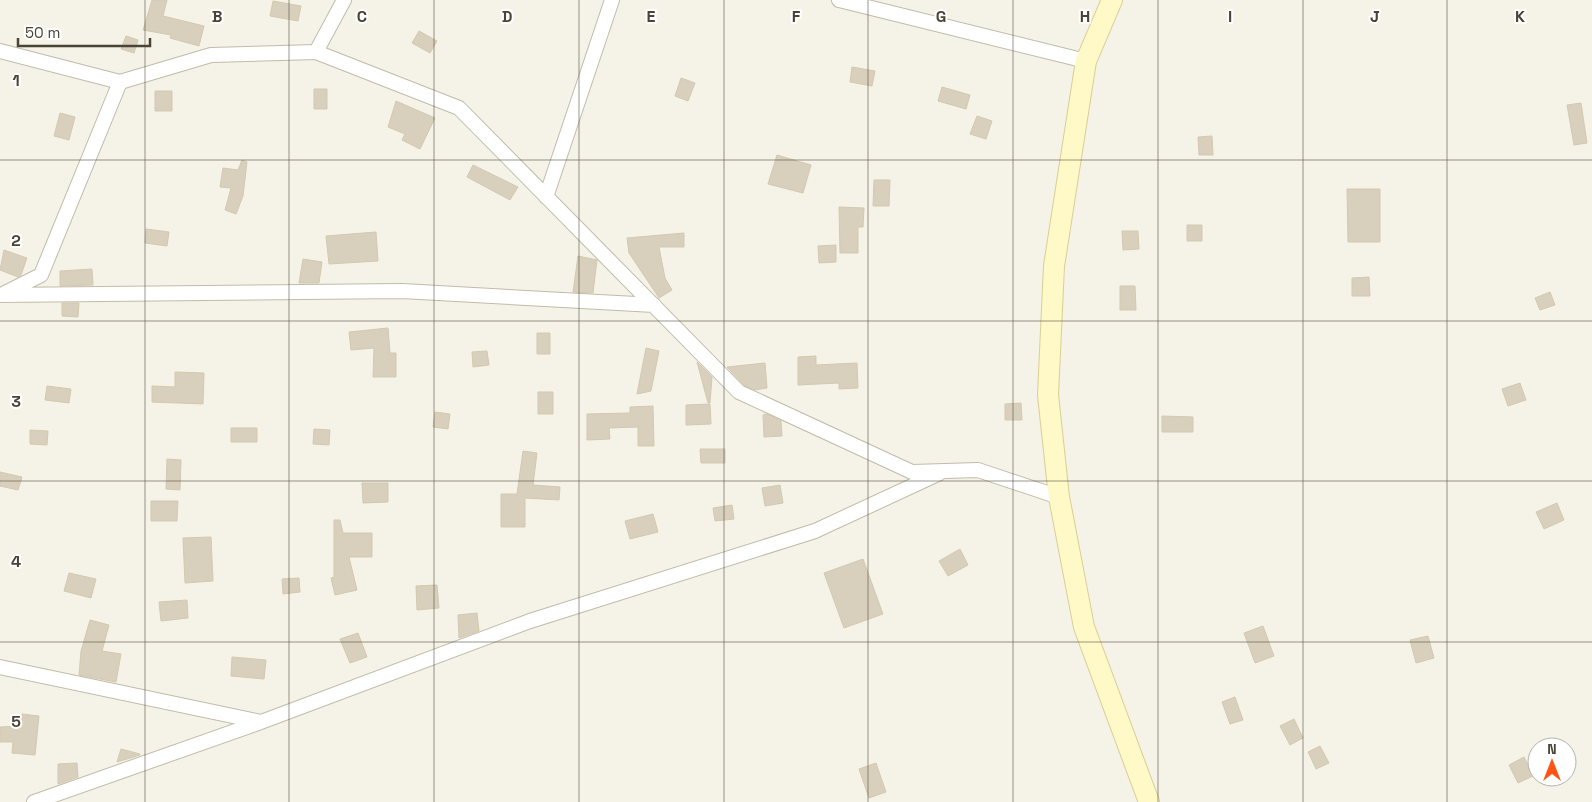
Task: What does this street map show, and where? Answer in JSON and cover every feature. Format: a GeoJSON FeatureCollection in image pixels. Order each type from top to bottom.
{"type":"FeatureCollection","features":[{"type":"Feature","properties":{"kind":"main road"},"geometry":{"type":"LineString","coordinates":[[1112,0],[1086,61],[1054,266],[1048,395],[1059,497],[1084,627],[1149,802]]}},
{"type":"Feature","properties":{"kind":"street"},"geometry":{"type":"LineString","coordinates":[[316,52],[344,0]]}},
{"type":"Feature","properties":{"kind":"street"},"geometry":{"type":"LineString","coordinates":[[546,197],[612,0]]}},
{"type":"Feature","properties":{"kind":"street"},"geometry":{"type":"LineString","coordinates":[[839,0],[1086,61]]}},
{"type":"Feature","properties":{"kind":"street"},"geometry":{"type":"LineString","coordinates":[[0,51],[120,82],[210,55],[316,52],[459,108],[739,392],[912,472],[978,470],[1059,497]]}},
{"type":"Feature","properties":{"kind":"street"},"geometry":{"type":"LineString","coordinates":[[0,295],[40,275],[120,82]]}},
{"type":"Feature","properties":{"kind":"street"},"geometry":{"type":"LineString","coordinates":[[0,295],[402,291],[654,305]]}},
{"type":"Feature","properties":{"kind":"street"},"geometry":{"type":"LineString","coordinates":[[34,802],[261,722],[530,621],[815,532],[945,471]]}},
{"type":"Feature","properties":{"kind":"street"},"geometry":{"type":"LineString","coordinates":[[0,666],[261,722]]}},
{"type":"Feature","properties":{"kind":"building"},"geometry":{"type":"Polygon","coordinates":[[[152,0],[167,0],[163,16],[204,26],[199,46],[170,38],[171,35],[143,30],[152,0]]]}},
{"type":"Feature","properties":{"kind":"building"},"geometry":{"type":"Polygon","coordinates":[[[273,1],[301,6],[298,21],[270,16],[273,1]]]}},
{"type":"Feature","properties":{"kind":"building"},"geometry":{"type":"Polygon","coordinates":[[[419,31],[437,41],[430,53],[412,43],[419,31]]]}},
{"type":"Feature","properties":{"kind":"building"},"geometry":{"type":"Polygon","coordinates":[[[126,36],[138,40],[134,53],[121,49],[126,36]]]}},
{"type":"Feature","properties":{"kind":"building"},"geometry":{"type":"Polygon","coordinates":[[[852,67],[875,71],[872,86],[850,82],[852,67]]]}},
{"type":"Feature","properties":{"kind":"building"},"geometry":{"type":"Polygon","coordinates":[[[681,78],[695,83],[688,101],[675,96],[681,78]]]}},
{"type":"Feature","properties":{"kind":"building"},"geometry":{"type":"Polygon","coordinates":[[[942,87],[970,95],[966,109],[938,101],[942,87]]]}},
{"type":"Feature","properties":{"kind":"building"},"geometry":{"type":"Polygon","coordinates":[[[314,89],[327,89],[327,109],[314,109],[314,89]]]}},
{"type":"Feature","properties":{"kind":"building"},"geometry":{"type":"Polygon","coordinates":[[[155,91],[172,91],[172,111],[155,111],[155,91]]]}},
{"type":"Feature","properties":{"kind":"building"},"geometry":{"type":"Polygon","coordinates":[[[396,101],[435,118],[420,149],[402,140],[405,134],[388,127],[396,101]]]}},
{"type":"Feature","properties":{"kind":"building"},"geometry":{"type":"Polygon","coordinates":[[[1581,103],[1587,143],[1574,145],[1567,105],[1581,103]]]}},
{"type":"Feature","properties":{"kind":"building"},"geometry":{"type":"Polygon","coordinates":[[[60,113],[75,117],[69,140],[54,136],[60,113]]]}},
{"type":"Feature","properties":{"kind":"building"},"geometry":{"type":"Polygon","coordinates":[[[977,116],[992,121],[986,139],[970,134],[977,116]]]}},
{"type":"Feature","properties":{"kind":"building"},"geometry":{"type":"Polygon","coordinates":[[[1212,136],[1213,155],[1199,155],[1198,137],[1212,136]]]}},
{"type":"Feature","properties":{"kind":"building"},"geometry":{"type":"Polygon","coordinates":[[[777,155],[811,165],[803,193],[768,184],[777,155]]]}},
{"type":"Feature","properties":{"kind":"building"},"geometry":{"type":"Polygon","coordinates":[[[242,160],[247,162],[243,196],[236,214],[225,210],[231,188],[220,187],[223,168],[238,170],[242,160]]]}},
{"type":"Feature","properties":{"kind":"building"},"geometry":{"type":"Polygon","coordinates":[[[473,165],[518,187],[510,200],[467,177],[473,165]]]}},
{"type":"Feature","properties":{"kind":"building"},"geometry":{"type":"Polygon","coordinates":[[[874,180],[890,180],[889,206],[873,206],[874,180]]]}},
{"type":"Feature","properties":{"kind":"building"},"geometry":{"type":"Polygon","coordinates":[[[1347,189],[1380,189],[1380,242],[1348,242],[1347,189]]]}},
{"type":"Feature","properties":{"kind":"building"},"geometry":{"type":"Polygon","coordinates":[[[839,207],[864,208],[863,227],[858,227],[858,253],[840,253],[839,207]]]}},
{"type":"Feature","properties":{"kind":"building"},"geometry":{"type":"Polygon","coordinates":[[[1187,225],[1202,225],[1202,241],[1187,241],[1187,225]]]}},
{"type":"Feature","properties":{"kind":"building"},"geometry":{"type":"Polygon","coordinates":[[[146,229],[169,232],[167,246],[145,243],[146,229]]]}},
{"type":"Feature","properties":{"kind":"building"},"geometry":{"type":"Polygon","coordinates":[[[1122,231],[1138,231],[1139,249],[1123,250],[1122,231]]]}},
{"type":"Feature","properties":{"kind":"building"},"geometry":{"type":"Polygon","coordinates":[[[376,232],[378,261],[329,264],[326,236],[376,232]]]}},
{"type":"Feature","properties":{"kind":"building"},"geometry":{"type":"Polygon","coordinates":[[[684,233],[684,247],[659,247],[665,278],[672,290],[659,298],[629,253],[627,238],[684,233]]]}},
{"type":"Feature","properties":{"kind":"building"},"geometry":{"type":"Polygon","coordinates":[[[836,245],[836,262],[819,263],[818,246],[836,245]]]}},
{"type":"Feature","properties":{"kind":"building"},"geometry":{"type":"Polygon","coordinates":[[[4,250],[27,258],[21,275],[18,277],[0,270],[4,250]]]}},
{"type":"Feature","properties":{"kind":"building"},"geometry":{"type":"Polygon","coordinates":[[[578,256],[597,260],[593,293],[573,292],[578,256]]]}},
{"type":"Feature","properties":{"kind":"building"},"geometry":{"type":"Polygon","coordinates":[[[303,259],[322,262],[319,283],[299,283],[303,259]]]}},
{"type":"Feature","properties":{"kind":"building"},"geometry":{"type":"Polygon","coordinates":[[[92,269],[93,285],[60,286],[60,271],[92,269]]]}},
{"type":"Feature","properties":{"kind":"building"},"geometry":{"type":"Polygon","coordinates":[[[1369,277],[1370,296],[1352,296],[1352,278],[1369,277]]]}},
{"type":"Feature","properties":{"kind":"building"},"geometry":{"type":"Polygon","coordinates":[[[1120,286],[1135,286],[1136,310],[1120,310],[1120,286]]]}},
{"type":"Feature","properties":{"kind":"building"},"geometry":{"type":"Polygon","coordinates":[[[1550,292],[1555,305],[1540,310],[1535,298],[1550,292]]]}},
{"type":"Feature","properties":{"kind":"building"},"geometry":{"type":"Polygon","coordinates":[[[62,303],[79,303],[78,317],[62,316],[62,303]]]}},
{"type":"Feature","properties":{"kind":"building"},"geometry":{"type":"Polygon","coordinates":[[[388,328],[390,353],[396,353],[396,377],[373,377],[374,348],[351,350],[349,332],[388,328]]]}},
{"type":"Feature","properties":{"kind":"building"},"geometry":{"type":"Polygon","coordinates":[[[537,333],[550,333],[550,354],[537,354],[537,333]]]}},
{"type":"Feature","properties":{"kind":"building"},"geometry":{"type":"Polygon","coordinates":[[[646,348],[659,351],[651,391],[637,394],[646,348]]]}},
{"type":"Feature","properties":{"kind":"building"},"geometry":{"type":"Polygon","coordinates":[[[487,351],[489,365],[473,367],[472,352],[487,351]]]}},
{"type":"Feature","properties":{"kind":"building"},"geometry":{"type":"Polygon","coordinates":[[[816,356],[816,365],[857,363],[858,388],[839,389],[839,383],[798,385],[798,357],[816,356]]]}},
{"type":"Feature","properties":{"kind":"building"},"geometry":{"type":"Polygon","coordinates":[[[697,362],[712,377],[710,403],[708,403],[697,362]]]}},
{"type":"Feature","properties":{"kind":"building"},"geometry":{"type":"Polygon","coordinates":[[[765,363],[767,388],[755,390],[744,385],[727,367],[765,363]]]}},
{"type":"Feature","properties":{"kind":"building"},"geometry":{"type":"Polygon","coordinates":[[[175,372],[204,373],[203,404],[152,402],[152,386],[175,387],[175,372]]]}},
{"type":"Feature","properties":{"kind":"building"},"geometry":{"type":"Polygon","coordinates":[[[1520,383],[1526,400],[1508,406],[1502,389],[1520,383]]]}},
{"type":"Feature","properties":{"kind":"building"},"geometry":{"type":"Polygon","coordinates":[[[47,386],[71,389],[69,403],[45,400],[47,386]]]}},
{"type":"Feature","properties":{"kind":"building"},"geometry":{"type":"Polygon","coordinates":[[[538,392],[553,392],[553,414],[538,414],[538,392]]]}},
{"type":"Feature","properties":{"kind":"building"},"geometry":{"type":"Polygon","coordinates":[[[1021,403],[1022,420],[1005,420],[1005,404],[1021,403]]]}},
{"type":"Feature","properties":{"kind":"building"},"geometry":{"type":"Polygon","coordinates":[[[710,404],[711,424],[686,425],[686,405],[710,404]]]}},
{"type":"Feature","properties":{"kind":"building"},"geometry":{"type":"Polygon","coordinates":[[[653,406],[654,446],[638,446],[638,427],[609,428],[610,439],[587,440],[587,414],[630,413],[630,407],[653,406]]]}},
{"type":"Feature","properties":{"kind":"building"},"geometry":{"type":"Polygon","coordinates":[[[435,412],[450,414],[448,429],[433,427],[435,412]]]}},
{"type":"Feature","properties":{"kind":"building"},"geometry":{"type":"Polygon","coordinates":[[[767,414],[781,421],[782,436],[764,437],[763,415],[767,414]]]}},
{"type":"Feature","properties":{"kind":"building"},"geometry":{"type":"Polygon","coordinates":[[[1162,416],[1193,417],[1193,432],[1162,432],[1162,416]]]}},
{"type":"Feature","properties":{"kind":"building"},"geometry":{"type":"Polygon","coordinates":[[[231,428],[257,428],[257,442],[231,442],[231,428]]]}},
{"type":"Feature","properties":{"kind":"building"},"geometry":{"type":"Polygon","coordinates":[[[314,429],[330,430],[329,445],[313,444],[314,429]]]}},
{"type":"Feature","properties":{"kind":"building"},"geometry":{"type":"Polygon","coordinates":[[[30,430],[48,431],[47,445],[30,444],[30,430]]]}},
{"type":"Feature","properties":{"kind":"building"},"geometry":{"type":"Polygon","coordinates":[[[700,449],[725,449],[725,463],[701,463],[700,449]]]}},
{"type":"Feature","properties":{"kind":"building"},"geometry":{"type":"Polygon","coordinates":[[[523,451],[537,453],[533,485],[560,487],[559,500],[525,498],[525,527],[501,527],[501,494],[517,494],[523,451]]]}},
{"type":"Feature","properties":{"kind":"building"},"geometry":{"type":"Polygon","coordinates":[[[167,459],[181,460],[180,490],[166,489],[167,459]]]}},
{"type":"Feature","properties":{"kind":"building"},"geometry":{"type":"Polygon","coordinates":[[[0,472],[22,477],[18,490],[0,486],[0,472]]]}},
{"type":"Feature","properties":{"kind":"building"},"geometry":{"type":"Polygon","coordinates":[[[362,483],[388,483],[388,502],[363,503],[362,483]]]}},
{"type":"Feature","properties":{"kind":"building"},"geometry":{"type":"Polygon","coordinates":[[[780,485],[783,503],[765,506],[762,488],[780,485]]]}},
{"type":"Feature","properties":{"kind":"building"},"geometry":{"type":"Polygon","coordinates":[[[151,501],[178,501],[177,521],[151,521],[151,501]]]}},
{"type":"Feature","properties":{"kind":"building"},"geometry":{"type":"Polygon","coordinates":[[[1557,503],[1564,520],[1544,529],[1536,512],[1557,503]]]}},
{"type":"Feature","properties":{"kind":"building"},"geometry":{"type":"Polygon","coordinates":[[[732,505],[734,519],[715,521],[713,508],[732,505]]]}},
{"type":"Feature","properties":{"kind":"building"},"geometry":{"type":"Polygon","coordinates":[[[653,514],[658,532],[630,539],[625,521],[653,514]]]}},
{"type":"Feature","properties":{"kind":"building"},"geometry":{"type":"Polygon","coordinates":[[[334,520],[340,520],[343,533],[372,533],[372,557],[349,557],[357,590],[335,595],[331,578],[334,577],[334,520]]]}},
{"type":"Feature","properties":{"kind":"building"},"geometry":{"type":"Polygon","coordinates":[[[211,537],[213,581],[185,583],[183,538],[211,537]]]}},
{"type":"Feature","properties":{"kind":"building"},"geometry":{"type":"Polygon","coordinates":[[[960,549],[968,565],[948,576],[939,561],[960,549]]]}},
{"type":"Feature","properties":{"kind":"building"},"geometry":{"type":"Polygon","coordinates":[[[863,559],[883,614],[844,628],[824,573],[863,559]]]}},
{"type":"Feature","properties":{"kind":"building"},"geometry":{"type":"Polygon","coordinates":[[[69,573],[96,579],[91,598],[64,591],[69,573]]]}},
{"type":"Feature","properties":{"kind":"building"},"geometry":{"type":"Polygon","coordinates":[[[299,578],[300,592],[283,594],[282,579],[299,578]]]}},
{"type":"Feature","properties":{"kind":"building"},"geometry":{"type":"Polygon","coordinates":[[[437,585],[439,608],[417,610],[416,586],[437,585]]]}},
{"type":"Feature","properties":{"kind":"building"},"geometry":{"type":"Polygon","coordinates":[[[187,600],[188,618],[161,621],[159,602],[187,600]]]}},
{"type":"Feature","properties":{"kind":"building"},"geometry":{"type":"Polygon","coordinates":[[[477,613],[479,631],[459,638],[458,615],[477,613]]]}},
{"type":"Feature","properties":{"kind":"building"},"geometry":{"type":"Polygon","coordinates":[[[90,620],[109,625],[102,651],[121,654],[116,682],[79,675],[81,651],[90,620]]]}},
{"type":"Feature","properties":{"kind":"building"},"geometry":{"type":"Polygon","coordinates":[[[1263,626],[1274,656],[1255,663],[1244,633],[1263,626]]]}},
{"type":"Feature","properties":{"kind":"building"},"geometry":{"type":"Polygon","coordinates":[[[358,633],[367,657],[350,663],[340,639],[358,633]]]}},
{"type":"Feature","properties":{"kind":"building"},"geometry":{"type":"Polygon","coordinates":[[[1428,636],[1434,658],[1416,663],[1410,640],[1428,636]]]}},
{"type":"Feature","properties":{"kind":"building"},"geometry":{"type":"Polygon","coordinates":[[[232,657],[266,660],[264,679],[231,676],[232,657]]]}},
{"type":"Feature","properties":{"kind":"building"},"geometry":{"type":"Polygon","coordinates":[[[1235,697],[1243,720],[1230,724],[1222,702],[1235,697]]]}},
{"type":"Feature","properties":{"kind":"building"},"geometry":{"type":"Polygon","coordinates":[[[22,714],[39,716],[35,755],[12,753],[13,742],[0,742],[0,727],[21,726],[22,714]]]}},
{"type":"Feature","properties":{"kind":"building"},"geometry":{"type":"Polygon","coordinates":[[[1294,719],[1303,738],[1290,745],[1280,726],[1294,719]]]}},
{"type":"Feature","properties":{"kind":"building"},"geometry":{"type":"Polygon","coordinates":[[[1320,746],[1329,763],[1316,769],[1308,752],[1320,746]]]}},
{"type":"Feature","properties":{"kind":"building"},"geometry":{"type":"Polygon","coordinates":[[[121,749],[140,754],[140,755],[117,762],[121,749]]]}},
{"type":"Feature","properties":{"kind":"building"},"geometry":{"type":"Polygon","coordinates":[[[1524,757],[1527,763],[1527,779],[1518,783],[1509,765],[1524,757]]]}},
{"type":"Feature","properties":{"kind":"building"},"geometry":{"type":"Polygon","coordinates":[[[77,763],[78,777],[58,784],[58,764],[77,763]]]}},
{"type":"Feature","properties":{"kind":"building"},"geometry":{"type":"Polygon","coordinates":[[[876,763],[886,792],[869,798],[859,769],[876,763]]]}}]}
